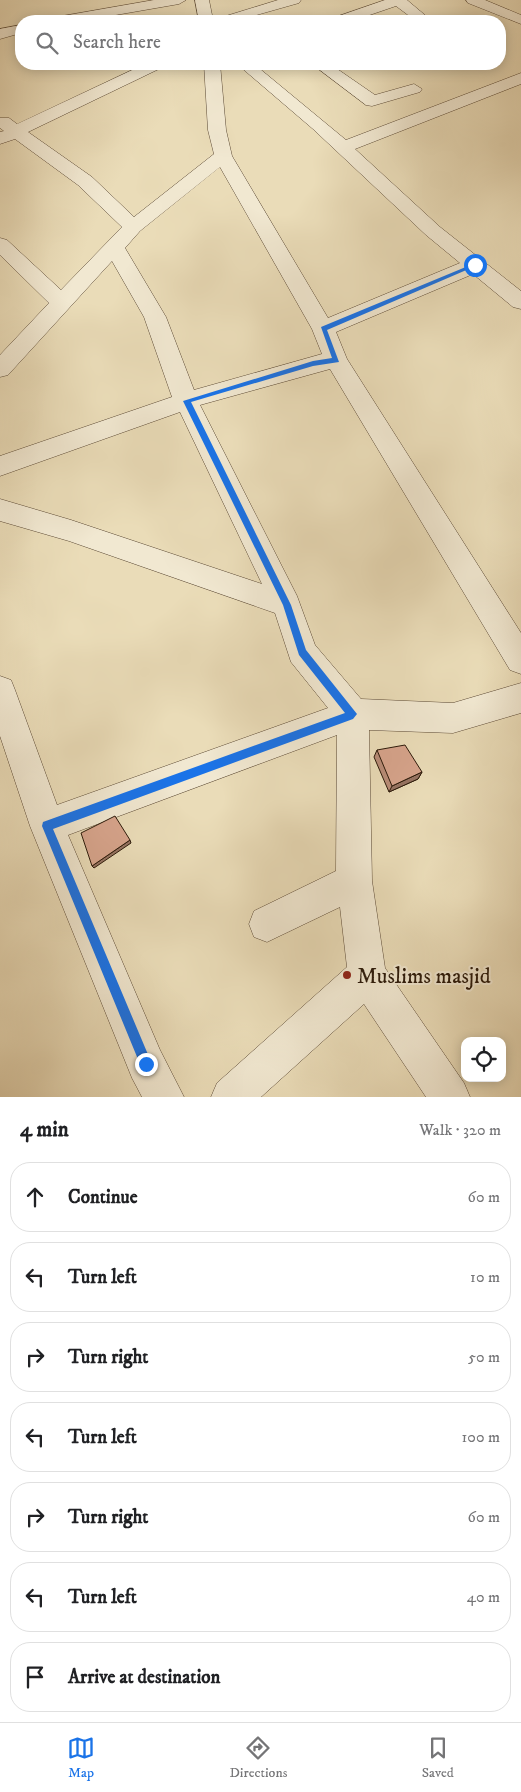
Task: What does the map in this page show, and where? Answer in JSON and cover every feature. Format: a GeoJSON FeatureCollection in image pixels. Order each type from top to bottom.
{"type":"FeatureCollection","features":[{"type":"Feature","properties":{"kind":"street"},"geometry":{"type":"LineString","coordinates":[[92,15],[179,0]]}},
{"type":"Feature","properties":{"kind":"street"},"geometry":{"type":"LineString","coordinates":[[202,0],[205,15]]}},
{"type":"Feature","properties":{"kind":"street"},"geometry":{"type":"LineString","coordinates":[[241,15],[294,0]]}},
{"type":"Feature","properties":{"kind":"street"},"geometry":{"type":"LineString","coordinates":[[355,15],[398,0],[417,15]]}},
{"type":"Feature","properties":{"kind":"street"},"geometry":{"type":"LineString","coordinates":[[473,0],[521,20]]}},
{"type":"Feature","properties":{"kind":"street"},"geometry":{"type":"LineString","coordinates":[[55,6],[60,15]]}},
{"type":"Feature","properties":{"kind":"street"},"geometry":{"type":"LineString","coordinates":[[0,34],[15,30]]}},
{"type":"Feature","properties":{"kind":"street"},"geometry":{"type":"LineString","coordinates":[[506,68],[521,77]]}},
{"type":"Feature","properties":{"kind":"street"},"geometry":{"type":"LineString","coordinates":[[8,135],[144,70]]}},
{"type":"Feature","properties":{"kind":"street"},"geometry":{"type":"LineString","coordinates":[[212,70],[217,130],[223,156],[323,329],[336,360],[521,660]]}},
{"type":"Feature","properties":{"kind":"street"},"geometry":{"type":"LineString","coordinates":[[252,70],[342,148],[433,231],[521,302]]}},
{"type":"Feature","properties":{"kind":"street"},"geometry":{"type":"LineString","coordinates":[[330,70],[372,101],[414,89]]}},
{"type":"Feature","properties":{"kind":"street"},"geometry":{"type":"LineString","coordinates":[[342,148],[521,77]]}},
{"type":"Feature","properties":{"kind":"street"},"geometry":{"type":"LineString","coordinates":[[0,119],[8,135],[85,182],[133,227]]}},
{"type":"Feature","properties":{"kind":"street"},"geometry":{"type":"LineString","coordinates":[[0,369],[133,227],[223,156]]}},
{"type":"Feature","properties":{"kind":"street"},"geometry":{"type":"LineString","coordinates":[[0,244],[62,303]]}},
{"type":"Feature","properties":{"kind":"street"},"geometry":{"type":"LineString","coordinates":[[114,246],[155,317],[186,401],[287,605],[302,652],[353,714],[354,881],[367,975],[450,1097]]}},
{"type":"Feature","properties":{"kind":"street"},"geometry":{"type":"LineString","coordinates":[[323,329],[475,265]]}},
{"type":"Feature","properties":{"kind":"street"},"geometry":{"type":"LineString","coordinates":[[0,466],[186,401],[313,364],[336,360]]}},
{"type":"Feature","properties":{"kind":"street"},"geometry":{"type":"LineString","coordinates":[[0,510],[71,531],[287,605]]}},
{"type":"Feature","properties":{"kind":"street"},"geometry":{"type":"LineString","coordinates":[[0,690],[47,826],[146,1064],[164,1097]]}},
{"type":"Feature","properties":{"kind":"street"},"geometry":{"type":"LineString","coordinates":[[47,826],[353,714],[453,718],[521,698]]}},
{"type":"Feature","properties":{"kind":"street"},"geometry":{"type":"LineString","coordinates":[[267,924],[354,881]]}},
{"type":"Feature","properties":{"kind":"street"},"geometry":{"type":"LineString","coordinates":[[231,1097],[367,975]]}},
{"type":"Feature","properties":{"kind":"building"},"geometry":{"type":"Polygon","coordinates":[[[405,745],[422,772],[392,786],[377,750],[405,745]]]}},
{"type":"Feature","properties":{"kind":"building"},"geometry":{"type":"Polygon","coordinates":[[[115,816],[130,840],[92,866],[81,833],[115,816]]]}},
{"type":"Feature","properties":{"kind":"place","name":"Muslims masjid"},"geometry":{"type":"Point","coordinates":[347,975]}},
{"type":"Feature","properties":{"kind":"route"},"geometry":{"type":"LineString","coordinates":[[146,1064],[47,826],[353,714],[302,652],[287,605],[186,401],[313,364],[336,360],[323,329],[475,265]]}}]}
